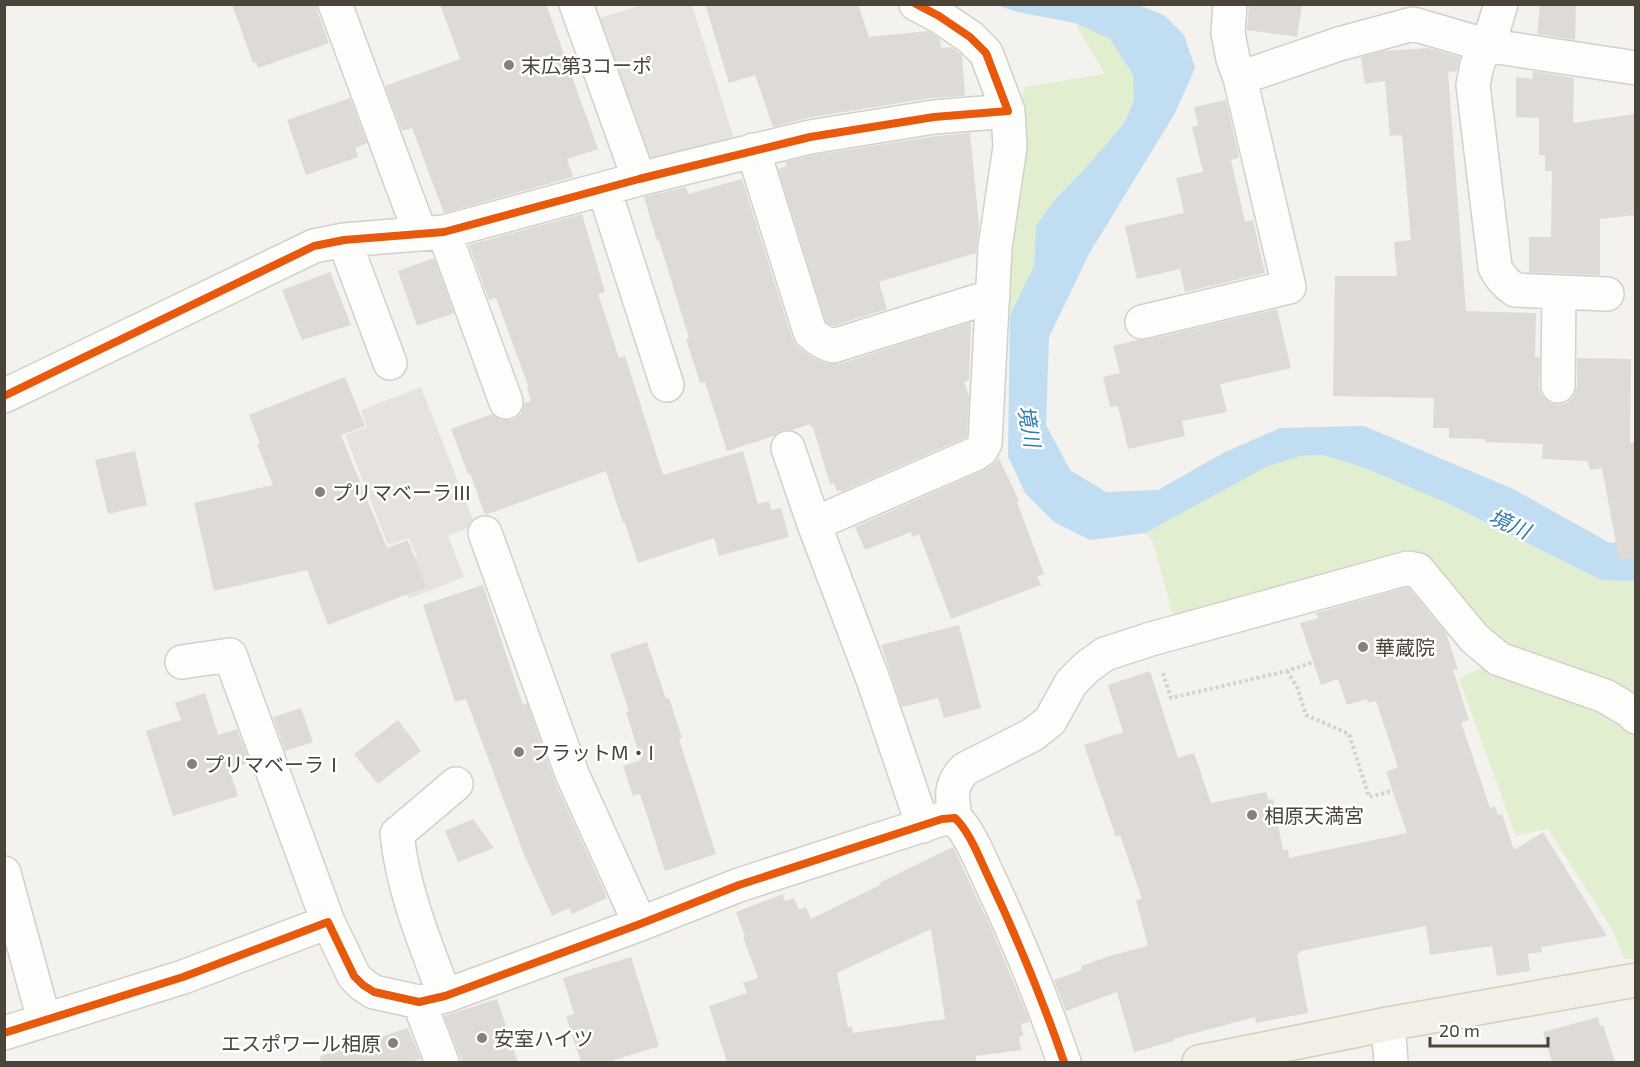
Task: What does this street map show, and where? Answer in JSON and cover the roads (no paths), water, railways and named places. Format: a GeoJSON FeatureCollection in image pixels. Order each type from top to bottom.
{"type":"FeatureCollection","features":[{"type":"Feature","properties":{"kind":"main road"},"geometry":{"type":"LineString","coordinates":[[1199,1062],[1388,1024],[1635,980]]}},
{"type":"Feature","properties":{"kind":"street"},"geometry":{"type":"LineString","coordinates":[[335,4],[506,402]]}},
{"type":"Feature","properties":{"kind":"street"},"geometry":{"type":"LineString","coordinates":[[576,4],[639,179]]}},
{"type":"Feature","properties":{"kind":"street"},"geometry":{"type":"LineString","coordinates":[[814,524],[975,454],[985,443],[995,246],[1010,147],[1008,111],[986,53],[970,36],[916,4]]}},
{"type":"Feature","properties":{"kind":"street"},"geometry":{"type":"LineString","coordinates":[[1142,322],[1288,287],[1240,78],[1233,58],[1228,33],[1230,4]]}},
{"type":"Feature","properties":{"kind":"street"},"geometry":{"type":"LineString","coordinates":[[1501,4],[1494,27],[1477,65],[1473,85],[1495,267],[1506,284],[1515,290],[1607,294]]}},
{"type":"Feature","properties":{"kind":"street"},"geometry":{"type":"LineString","coordinates":[[1240,78],[1339,44],[1413,14],[1485,45],[1635,68]]}},
{"type":"Feature","properties":{"kind":"street"},"geometry":{"type":"LineString","coordinates":[[4,396],[314,246],[344,240],[432,233],[810,136],[911,121],[1008,111]]}},
{"type":"Feature","properties":{"kind":"street"},"geometry":{"type":"LineString","coordinates":[[753,150],[810,332],[824,344],[833,346],[993,296]]}},
{"type":"Feature","properties":{"kind":"street"},"geometry":{"type":"LineString","coordinates":[[604,189],[667,385]]}},
{"type":"Feature","properties":{"kind":"street"},"geometry":{"type":"LineString","coordinates":[[344,240],[390,363]]}},
{"type":"Feature","properties":{"kind":"street"},"geometry":{"type":"LineString","coordinates":[[1558,386],[1559,292]]}},
{"type":"Feature","properties":{"kind":"street"},"geometry":{"type":"LineString","coordinates":[[788,448],[814,524],[874,682],[923,826]]}},
{"type":"Feature","properties":{"kind":"street"},"geometry":{"type":"LineString","coordinates":[[485,533],[572,774],[640,924]]}},
{"type":"Feature","properties":{"kind":"street"},"geometry":{"type":"LineString","coordinates":[[1064,1062],[1051,1024],[997,895],[961,823],[956,818],[952,796],[955,781],[965,769],[1032,735],[1050,720],[1071,683],[1105,654],[1151,639],[1408,568],[1418,570],[1474,638],[1499,659],[1605,696],[1630,711],[1635,717]]}},
{"type":"Feature","properties":{"kind":"street"},"geometry":{"type":"LineString","coordinates":[[182,662],[230,655],[328,922],[354,976],[374,992],[432,999],[640,924],[740,885],[942,819],[956,818]]}},
{"type":"Feature","properties":{"kind":"street"},"geometry":{"type":"LineString","coordinates":[[442,1062],[432,999],[416,920],[400,858],[397,834],[456,784]]}},
{"type":"Feature","properties":{"kind":"street"},"geometry":{"type":"LineString","coordinates":[[4,873],[44,1020]]}},
{"type":"Feature","properties":{"kind":"street"},"geometry":{"type":"LineString","coordinates":[[4,1033],[183,977],[328,922]]}},
{"type":"Feature","properties":{"kind":"street"},"geometry":{"type":"LineString","coordinates":[[1388,1024],[1391,1062]]}},
{"type":"Feature","properties":{"kind":"water","name":"境川"},"geometry":{"type":"Polygon","coordinates":[[[996,5],[1138,5],[1164,15],[1184,35],[1195,68],[1175,113],[1089,254],[1049,337],[1046,425],[1070,470],[1106,492],[1158,490],[1223,453],[1280,428],[1364,426],[1513,489],[1610,543],[1635,540],[1635,581],[1601,580],[1449,504],[1365,468],[1323,455],[1301,456],[1268,466],[1145,533],[1090,540],[1054,522],[1025,493],[1008,456],[1010,315],[1034,266],[1036,226],[1053,202],[1124,123],[1134,101],[1133,75],[1110,39],[1075,23],[1018,12],[996,5]]]}},
{"type":"Feature","properties":{"kind":"place","name":"末広第3コーポ"},"geometry":{"type":"Point","coordinates":[509,65]}},
{"type":"Feature","properties":{"kind":"place","name":"プリマベーラⅢ"},"geometry":{"type":"Point","coordinates":[320,492]}},
{"type":"Feature","properties":{"kind":"place","name":"華蔵院"},"geometry":{"type":"Point","coordinates":[1363,647]}},
{"type":"Feature","properties":{"kind":"place","name":"フラットM・I"},"geometry":{"type":"Point","coordinates":[519,752]}},
{"type":"Feature","properties":{"kind":"place","name":"プリマベーラⅠ"},"geometry":{"type":"Point","coordinates":[192,764]}},
{"type":"Feature","properties":{"kind":"place","name":"相原天満宮"},"geometry":{"type":"Point","coordinates":[1252,815]}},
{"type":"Feature","properties":{"kind":"place","name":"安室ハイツ"},"geometry":{"type":"Point","coordinates":[482,1038]}},
{"type":"Feature","properties":{"kind":"place","name":"エスポワール相原"},"geometry":{"type":"Point","coordinates":[393,1043]}}]}
